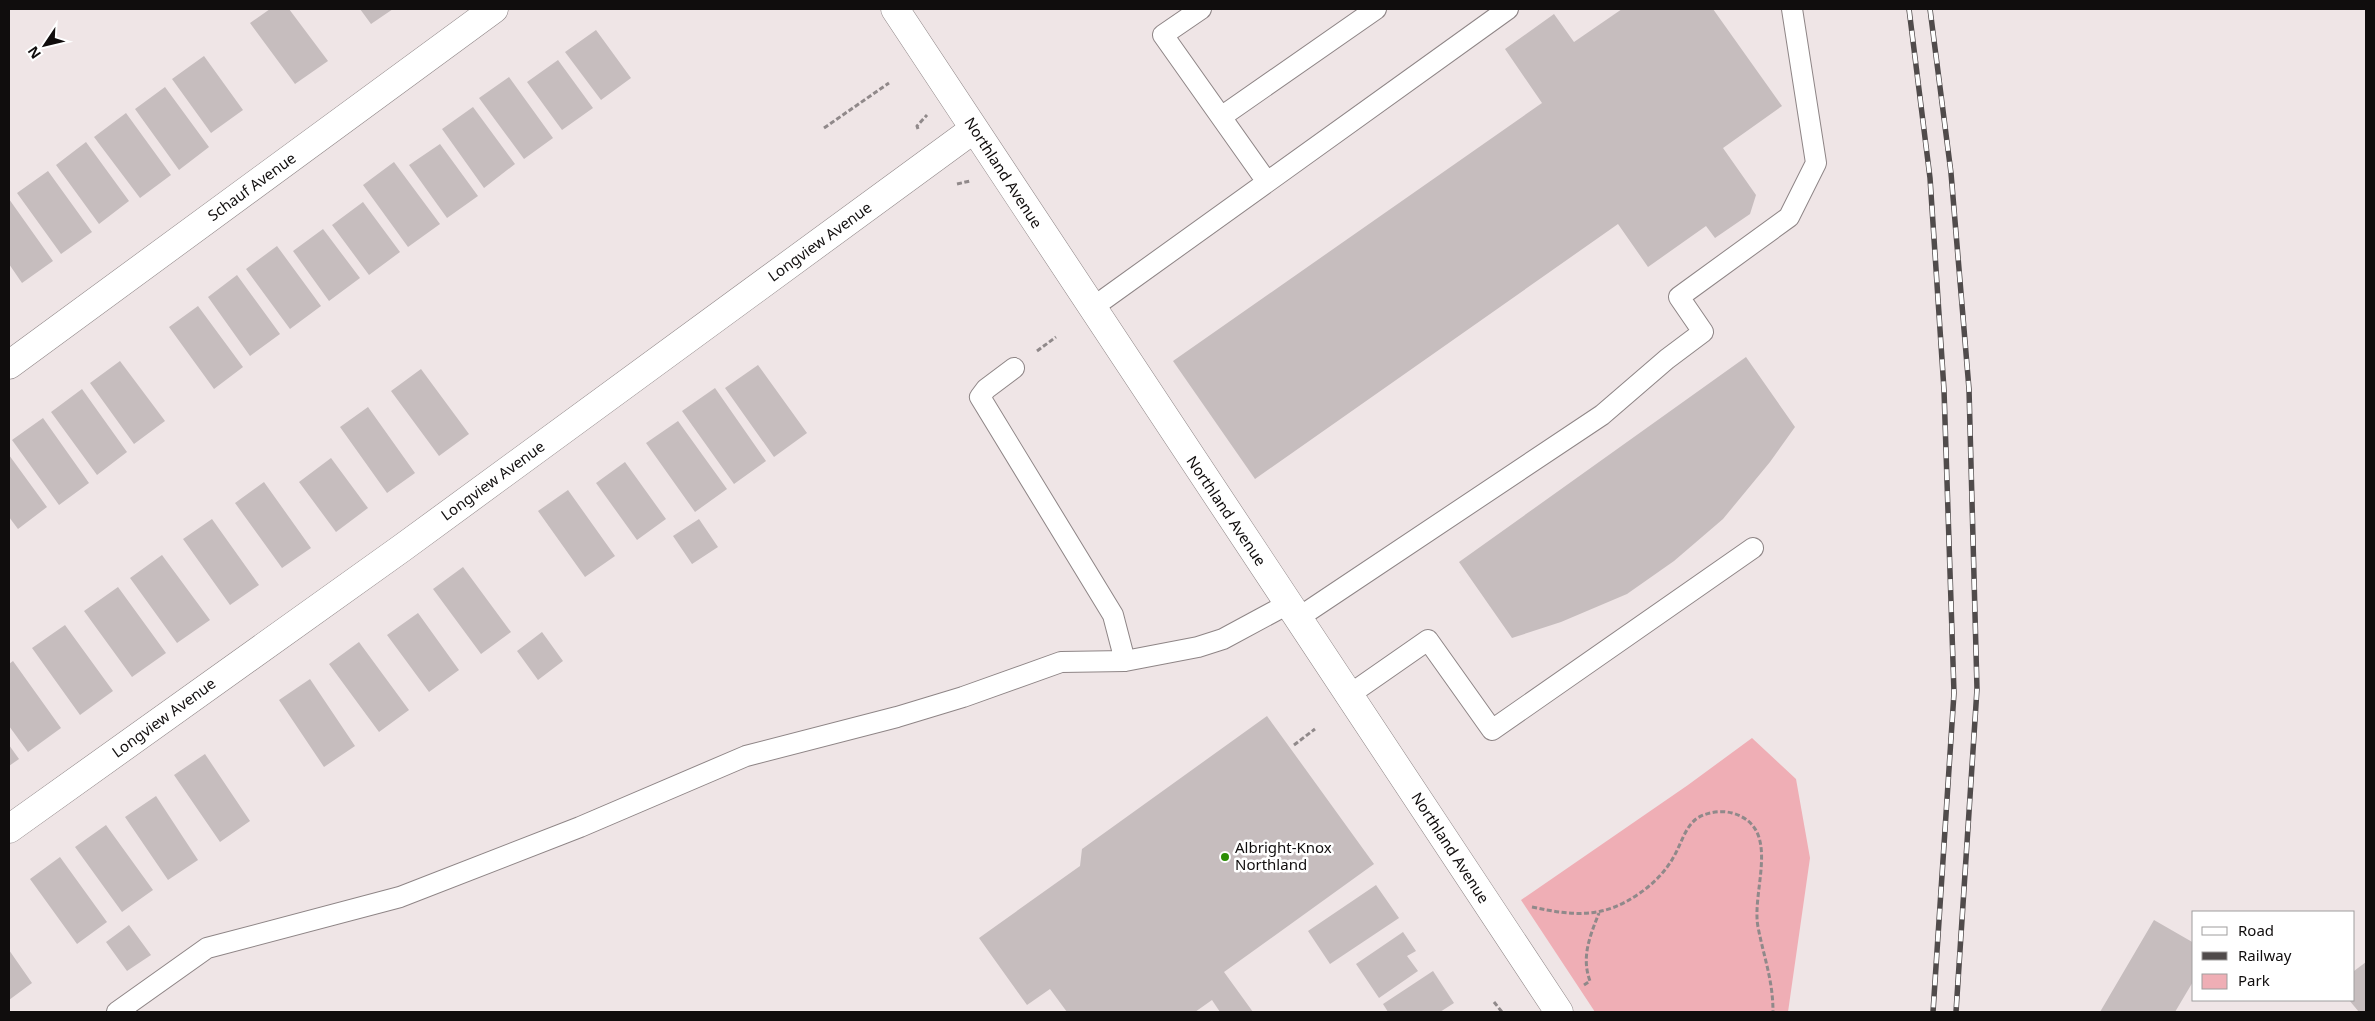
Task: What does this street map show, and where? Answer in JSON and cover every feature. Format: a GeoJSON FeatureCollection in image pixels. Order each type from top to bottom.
{"type":"FeatureCollection","features":[{"type":"Feature","properties":{"kind":"street","name":"Schauf Avenue"},"geometry":{"type":"LineString","coordinates":[[9,365],[494,9]]}},
{"type":"Feature","properties":{"kind":"street","name":"Northland Avenue"},"geometry":{"type":"LineString","coordinates":[[895,9],[1349,695],[1552,1010]]}},
{"type":"Feature","properties":{"kind":"street","name":"Longview Avenue"},"geometry":{"type":"LineString","coordinates":[[9,829],[402,548],[974,129]]}},
{"type":"Feature","properties":{"kind":"lane"},"geometry":{"type":"LineString","coordinates":[[1201,9],[1163,35],[1267,182]]}},
{"type":"Feature","properties":{"kind":"lane"},"geometry":{"type":"LineString","coordinates":[[1221,117],[1376,9]]}},
{"type":"Feature","properties":{"kind":"lane"},"geometry":{"type":"LineString","coordinates":[[1092,308],[1508,9]]}},
{"type":"Feature","properties":{"kind":"lane"},"geometry":{"type":"LineString","coordinates":[[117,1012],[207,948],[400,898],[580,827],[746,756],[906,714],[1061,662],[1125,661],[1198,647],[1293,611],[1602,415],[1703,332],[1679,297],[1789,217],[1816,163],[1792,9]]}},
{"type":"Feature","properties":{"kind":"lane"},"geometry":{"type":"LineString","coordinates":[[1014,368],[986,389],[980,397],[1113,615],[1125,661]]}},
{"type":"Feature","properties":{"kind":"lane"},"geometry":{"type":"LineString","coordinates":[[1349,695],[1428,640],[1492,730],[1753,548]]}},
{"type":"Feature","properties":{"kind":"path"},"geometry":{"type":"LineString","coordinates":[[824,128],[889,83]]}},
{"type":"Feature","properties":{"kind":"path"},"geometry":{"type":"LineString","coordinates":[[1294,745],[1315,729]]}},
{"type":"Feature","properties":{"kind":"path"},"geometry":{"type":"LineString","coordinates":[[1532,907],[1568,914],[1599,912],[1624,904],[1651,886],[1673,859],[1684,834],[1696,819],[1718,811],[1739,815],[1748,821],[1761,840],[1763,853],[1756,908],[1758,926],[1770,970],[1773,1012]]}},
{"type":"Feature","properties":{"kind":"path"},"geometry":{"type":"LineString","coordinates":[[1584,985],[1590,981],[1586,969],[1586,955],[1599,912]]}},
{"type":"Feature","properties":{"kind":"path"},"geometry":{"type":"LineString","coordinates":[[1494,1002],[1502,1012]]}},
{"type":"Feature","properties":{"kind":"green space"},"geometry":{"type":"Polygon","coordinates":[[[1752,738],[1796,779],[1810,858],[1788,1012],[1595,1012],[1521,900],[1688,785],[1752,738]]]}},
{"type":"Feature","properties":{"kind":"building"},"geometry":{"type":"Polygon","coordinates":[[[270,9],[289,9],[328,61],[295,84],[250,23],[270,9]]]}},
{"type":"Feature","properties":{"kind":"building"},"geometry":{"type":"Polygon","coordinates":[[[360,9],[393,9],[371,24],[360,9]]]}},
{"type":"Feature","properties":{"kind":"building"},"geometry":{"type":"Polygon","coordinates":[[[1622,9],[1713,9],[1782,106],[1723,148],[1756,195],[1750,214],[1715,238],[1706,226],[1648,267],[1618,224],[1255,479],[1173,361],[1542,103],[1505,49],[1554,14],[1574,42],[1622,9]]]}},
{"type":"Feature","properties":{"kind":"building"},"geometry":{"type":"Polygon","coordinates":[[[596,30],[631,78],[601,100],[565,52],[596,30]]]}},
{"type":"Feature","properties":{"kind":"building"},"geometry":{"type":"Polygon","coordinates":[[[204,56],[243,110],[211,133],[172,79],[204,56]]]}},
{"type":"Feature","properties":{"kind":"building"},"geometry":{"type":"Polygon","coordinates":[[[558,60],[593,108],[562,130],[527,82],[558,60]]]}},
{"type":"Feature","properties":{"kind":"building"},"geometry":{"type":"Polygon","coordinates":[[[509,77],[553,138],[524,159],[479,98],[509,77]]]}},
{"type":"Feature","properties":{"kind":"building"},"geometry":{"type":"Polygon","coordinates":[[[165,87],[209,147],[179,170],[135,109],[165,87]]]}},
{"type":"Feature","properties":{"kind":"building"},"geometry":{"type":"Polygon","coordinates":[[[473,107],[515,164],[484,188],[442,129],[473,107]]]}},
{"type":"Feature","properties":{"kind":"building"},"geometry":{"type":"Polygon","coordinates":[[[126,113],[171,175],[140,198],[94,137],[126,113]]]}},
{"type":"Feature","properties":{"kind":"building"},"geometry":{"type":"Polygon","coordinates":[[[86,142],[129,201],[99,224],[56,165],[86,142]]]}},
{"type":"Feature","properties":{"kind":"building"},"geometry":{"type":"Polygon","coordinates":[[[440,144],[478,196],[447,218],[409,165],[440,144]]]}},
{"type":"Feature","properties":{"kind":"building"},"geometry":{"type":"Polygon","coordinates":[[[394,162],[440,224],[408,247],[363,185],[394,162]]]}},
{"type":"Feature","properties":{"kind":"building"},"geometry":{"type":"Polygon","coordinates":[[[48,171],[92,232],[61,254],[17,193],[48,171]]]}},
{"type":"Feature","properties":{"kind":"building"},"geometry":{"type":"Polygon","coordinates":[[[9,199],[53,261],[22,283],[9,264],[9,199]]]}},
{"type":"Feature","properties":{"kind":"building"},"geometry":{"type":"Polygon","coordinates":[[[363,202],[400,252],[369,275],[332,225],[363,202]]]}},
{"type":"Feature","properties":{"kind":"building"},"geometry":{"type":"Polygon","coordinates":[[[323,229],[360,278],[329,301],[293,251],[323,229]]]}},
{"type":"Feature","properties":{"kind":"building"},"geometry":{"type":"Polygon","coordinates":[[[277,246],[321,306],[290,329],[246,269],[277,246]]]}},
{"type":"Feature","properties":{"kind":"building"},"geometry":{"type":"Polygon","coordinates":[[[237,275],[280,334],[250,356],[208,297],[237,275]]]}},
{"type":"Feature","properties":{"kind":"building"},"geometry":{"type":"Polygon","coordinates":[[[198,306],[243,367],[214,389],[169,327],[198,306]]]}},
{"type":"Feature","properties":{"kind":"building"},"geometry":{"type":"Polygon","coordinates":[[[1746,357],[1795,427],[1770,462],[1723,519],[1674,561],[1627,594],[1561,622],[1512,638],[1459,562],[1746,357]]]}},
{"type":"Feature","properties":{"kind":"building"},"geometry":{"type":"Polygon","coordinates":[[[120,361],[165,421],[134,444],[90,383],[120,361]]]}},
{"type":"Feature","properties":{"kind":"building"},"geometry":{"type":"Polygon","coordinates":[[[758,365],[807,433],[774,457],[725,388],[758,365]]]}},
{"type":"Feature","properties":{"kind":"building"},"geometry":{"type":"Polygon","coordinates":[[[421,369],[469,434],[439,456],[391,391],[421,369]]]}},
{"type":"Feature","properties":{"kind":"building"},"geometry":{"type":"Polygon","coordinates":[[[715,388],[766,461],[734,484],[682,411],[715,388]]]}},
{"type":"Feature","properties":{"kind":"building"},"geometry":{"type":"Polygon","coordinates":[[[82,389],[127,452],[97,475],[51,412],[82,389]]]}},
{"type":"Feature","properties":{"kind":"building"},"geometry":{"type":"Polygon","coordinates":[[[368,407],[415,473],[387,493],[340,427],[368,407]]]}},
{"type":"Feature","properties":{"kind":"building"},"geometry":{"type":"Polygon","coordinates":[[[43,418],[89,483],[59,505],[12,440],[43,418]]]}},
{"type":"Feature","properties":{"kind":"building"},"geometry":{"type":"Polygon","coordinates":[[[678,421],[727,489],[695,512],[646,443],[678,421]]]}},
{"type":"Feature","properties":{"kind":"building"},"geometry":{"type":"Polygon","coordinates":[[[9,455],[47,507],[18,529],[9,517],[9,455]]]}},
{"type":"Feature","properties":{"kind":"building"},"geometry":{"type":"Polygon","coordinates":[[[331,458],[368,508],[336,532],[299,482],[331,458]]]}},
{"type":"Feature","properties":{"kind":"building"},"geometry":{"type":"Polygon","coordinates":[[[625,462],[666,519],[637,540],[596,483],[625,462]]]}},
{"type":"Feature","properties":{"kind":"building"},"geometry":{"type":"Polygon","coordinates":[[[264,482],[311,548],[282,568],[235,503],[264,482]]]}},
{"type":"Feature","properties":{"kind":"building"},"geometry":{"type":"Polygon","coordinates":[[[568,490],[615,556],[585,577],[538,511],[568,490]]]}},
{"type":"Feature","properties":{"kind":"building"},"geometry":{"type":"Polygon","coordinates":[[[212,519],[259,585],[230,605],[183,539],[212,519]]]}},
{"type":"Feature","properties":{"kind":"building"},"geometry":{"type":"Polygon","coordinates":[[[699,519],[718,547],[692,564],[673,536],[699,519]]]}},
{"type":"Feature","properties":{"kind":"building"},"geometry":{"type":"Polygon","coordinates":[[[162,555],[210,620],[177,643],[130,578],[162,555]]]}},
{"type":"Feature","properties":{"kind":"building"},"geometry":{"type":"Polygon","coordinates":[[[463,567],[511,632],[481,654],[433,589],[463,567]]]}},
{"type":"Feature","properties":{"kind":"building"},"geometry":{"type":"Polygon","coordinates":[[[118,587],[166,653],[132,677],[84,611],[118,587]]]}},
{"type":"Feature","properties":{"kind":"building"},"geometry":{"type":"Polygon","coordinates":[[[418,613],[459,670],[429,692],[387,635],[418,613]]]}},
{"type":"Feature","properties":{"kind":"building"},"geometry":{"type":"Polygon","coordinates":[[[65,625],[113,691],[80,715],[32,648],[65,625]]]}},
{"type":"Feature","properties":{"kind":"building"},"geometry":{"type":"Polygon","coordinates":[[[542,632],[563,661],[538,680],[517,651],[542,632]]]}},
{"type":"Feature","properties":{"kind":"building"},"geometry":{"type":"Polygon","coordinates":[[[359,642],[409,710],[379,732],[329,664],[359,642]]]}},
{"type":"Feature","properties":{"kind":"building"},"geometry":{"type":"Polygon","coordinates":[[[13,661],[61,728],[28,752],[9,726],[9,664],[13,661]]]}},
{"type":"Feature","properties":{"kind":"building"},"geometry":{"type":"Polygon","coordinates":[[[310,679],[355,746],[324,767],[279,700],[310,679]]]}},
{"type":"Feature","properties":{"kind":"building","name":"Albright-Knox Northland"},"geometry":{"type":"Polygon","coordinates":[[[1267,716],[1374,864],[1224,972],[1253,1012],[1220,1012],[1212,1000],[1195,1012],[1067,1012],[1050,989],[1027,1005],[979,938],[1080,866],[1082,849],[1267,716]]]}},
{"type":"Feature","properties":{"kind":"building"},"geometry":{"type":"Polygon","coordinates":[[[9,745],[19,759],[9,766],[9,745]]]}},
{"type":"Feature","properties":{"kind":"building"},"geometry":{"type":"Polygon","coordinates":[[[205,754],[250,821],[220,842],[174,775],[205,754]]]}},
{"type":"Feature","properties":{"kind":"building"},"geometry":{"type":"Polygon","coordinates":[[[156,796],[198,860],[168,880],[125,817],[156,796]]]}},
{"type":"Feature","properties":{"kind":"building"},"geometry":{"type":"Polygon","coordinates":[[[106,825],[153,890],[122,912],[75,847],[106,825]]]}},
{"type":"Feature","properties":{"kind":"building"},"geometry":{"type":"Polygon","coordinates":[[[60,857],[107,922],[77,944],[30,879],[60,857]]]}},
{"type":"Feature","properties":{"kind":"building"},"geometry":{"type":"Polygon","coordinates":[[[1376,885],[1399,918],[1330,964],[1308,931],[1376,885]]]}},
{"type":"Feature","properties":{"kind":"building"},"geometry":{"type":"Polygon","coordinates":[[[2154,920],[2192,942],[2192,983],[2175,1012],[2100,1012],[2154,920]]]}},
{"type":"Feature","properties":{"kind":"building"},"geometry":{"type":"Polygon","coordinates":[[[129,925],[151,955],[127,971],[106,942],[129,925]]]}},
{"type":"Feature","properties":{"kind":"building"},"geometry":{"type":"Polygon","coordinates":[[[1403,932],[1416,951],[1407,956],[1418,971],[1379,998],[1356,964],[1403,932]]]}},
{"type":"Feature","properties":{"kind":"building"},"geometry":{"type":"Polygon","coordinates":[[[9,950],[32,983],[9,1000],[9,950]]]}},
{"type":"Feature","properties":{"kind":"building"},"geometry":{"type":"Polygon","coordinates":[[[2366,962],[2366,1012],[2359,1012],[2350,1001],[2355,1001],[2355,970],[2366,962]]]}},
{"type":"Feature","properties":{"kind":"building"},"geometry":{"type":"Polygon","coordinates":[[[1433,971],[1454,1003],[1440,1012],[1388,1012],[1383,1004],[1433,971]]]}},
{"type":"Feature","properties":{"kind":"railway"},"geometry":{"type":"LineString","coordinates":[[1909,9],[1930,178],[1944,390],[1954,693],[1933,1012]]}},
{"type":"Feature","properties":{"kind":"railway"},"geometry":{"type":"LineString","coordinates":[[1930,9],[1951,173],[1969,389],[1977,689],[1956,1012]]}},
{"type":"Feature","properties":{"kind":"place","name":"Albright-Knox Northland"},"geometry":{"type":"Point","coordinates":[1225,857]}}]}
